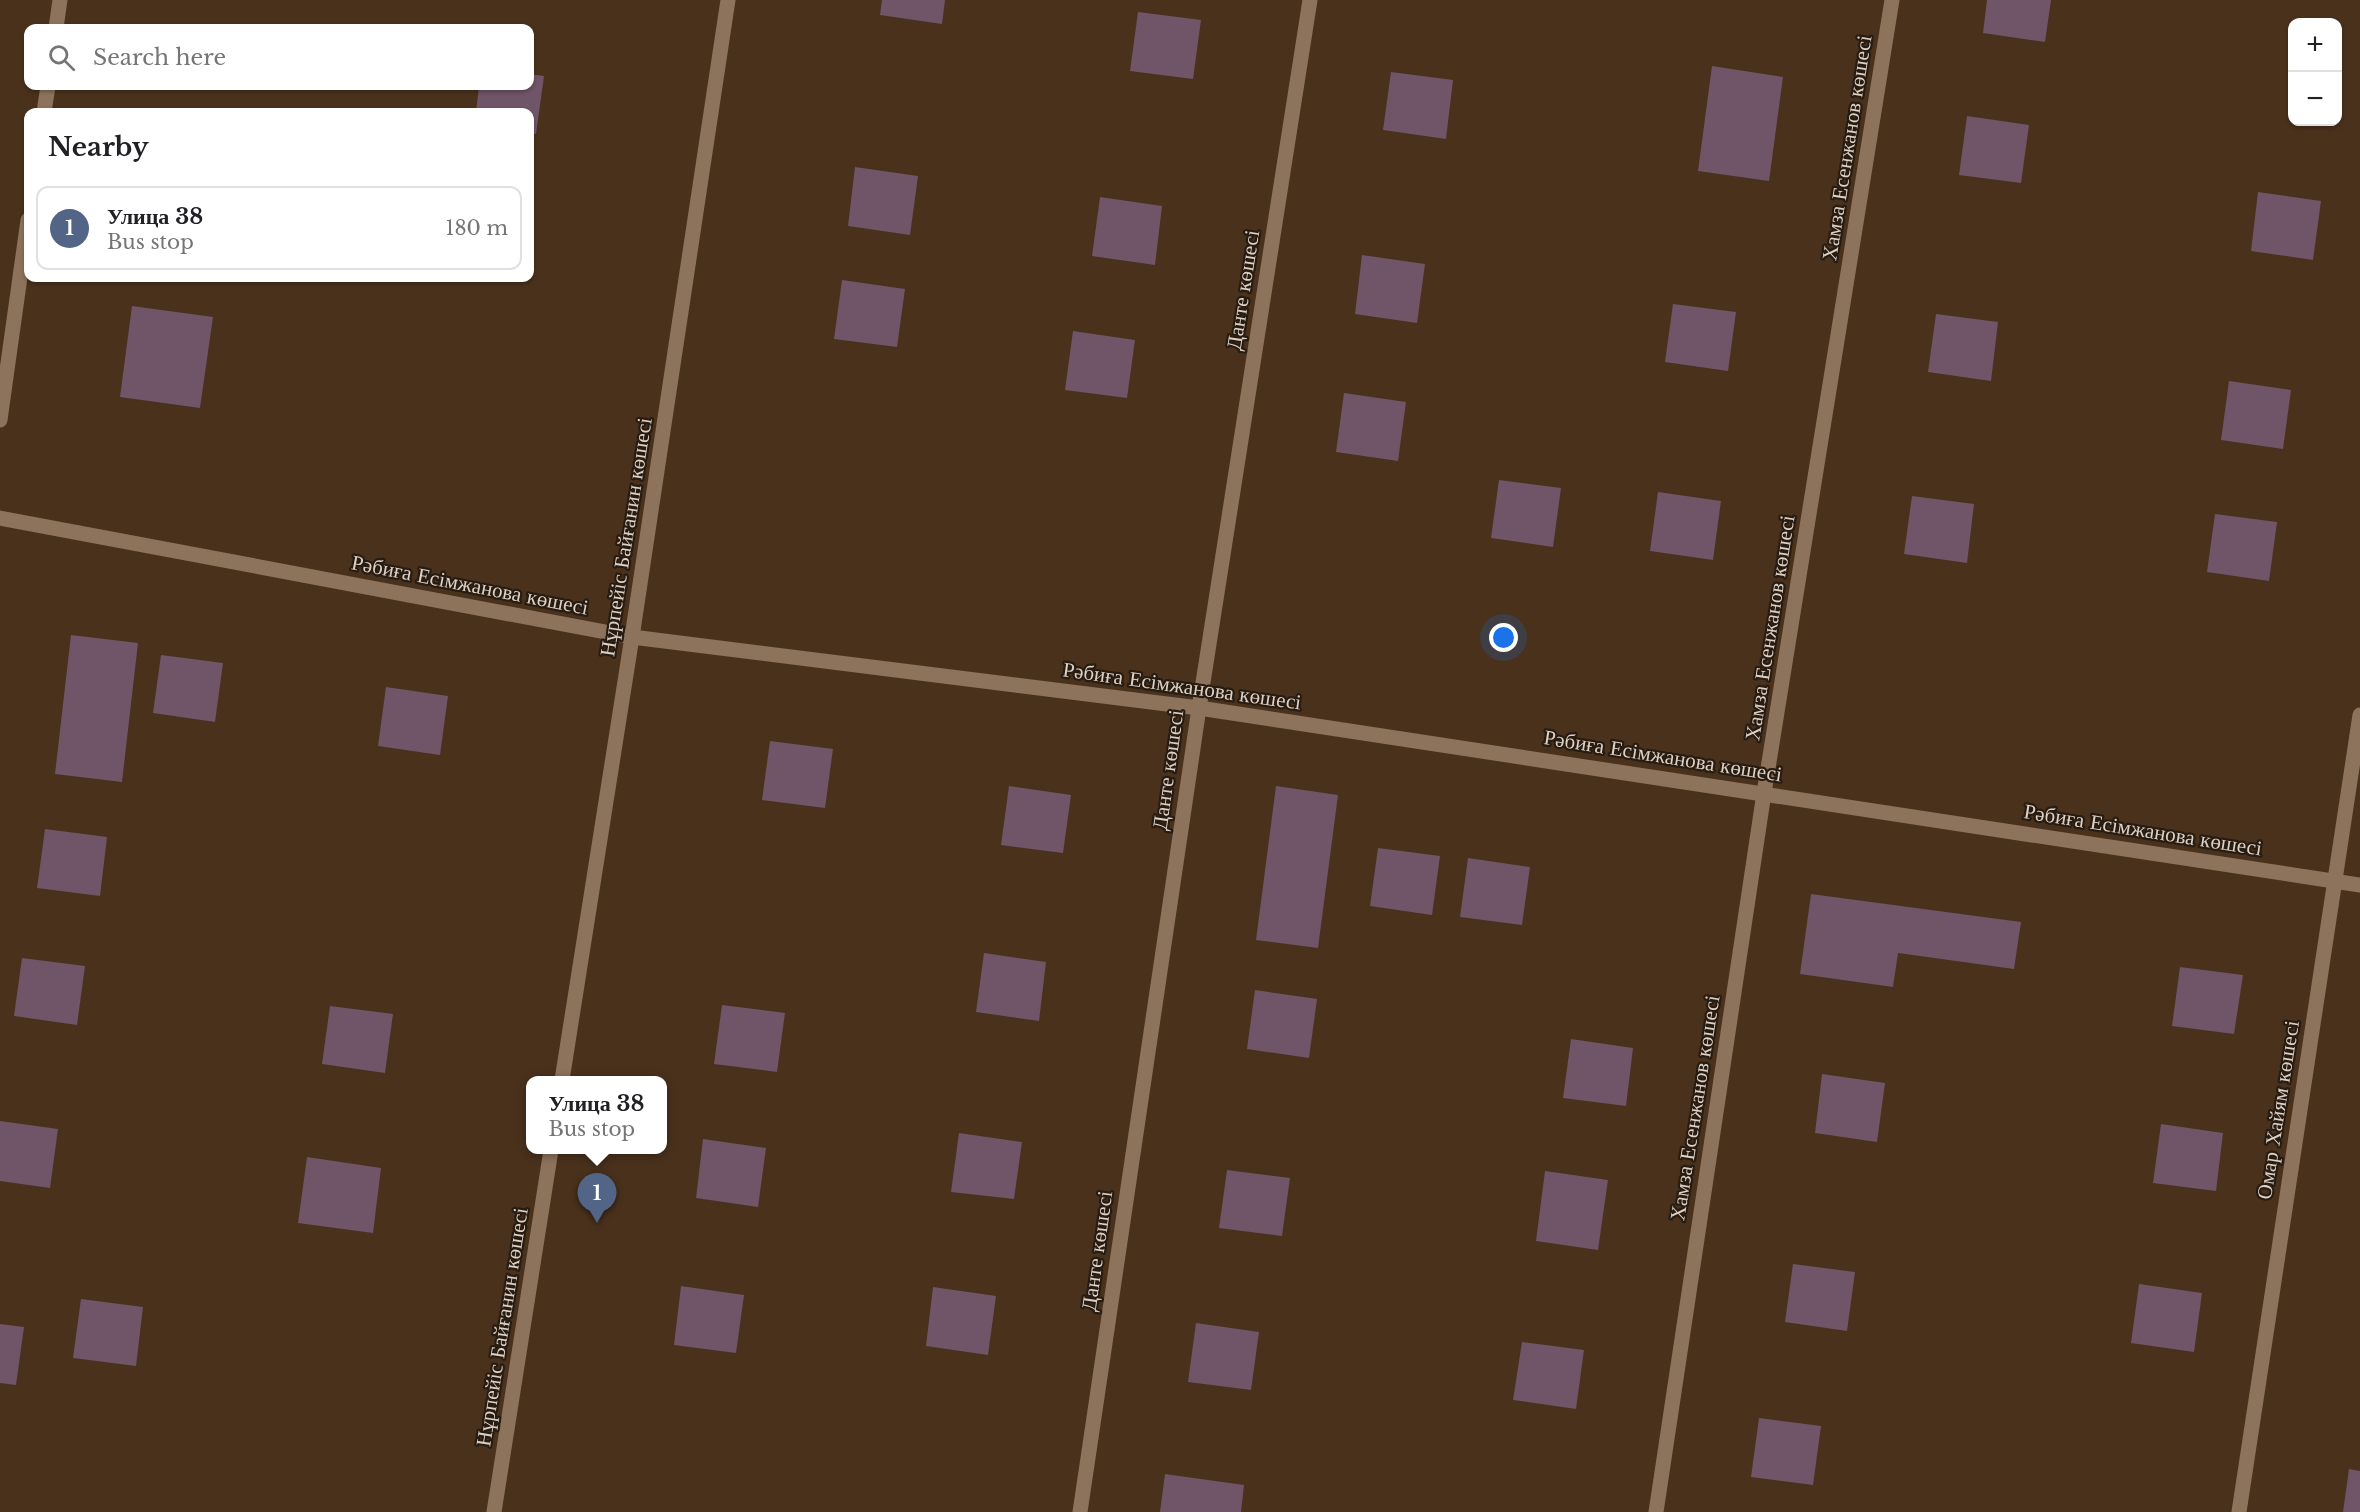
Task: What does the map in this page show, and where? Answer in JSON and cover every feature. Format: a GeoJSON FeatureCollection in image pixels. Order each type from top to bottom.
{"type":"FeatureCollection","features":[{"type":"Feature","properties":{"kind":"street"},"geometry":{"type":"LineString","coordinates":[[57,24],[60,0]]}},
{"type":"Feature","properties":{"kind":"street","name":"Нұрпейіс Байғанин көшесі"},"geometry":{"type":"LineString","coordinates":[[563,1076],[632,637],[728,0]]}},
{"type":"Feature","properties":{"kind":"street","name":"Данте көшесі"},"geometry":{"type":"LineString","coordinates":[[1080,1512],[1199,708],[1310,0]]}},
{"type":"Feature","properties":{"kind":"street","name":"Хамза Есенжанов көшесі"},"geometry":{"type":"LineString","coordinates":[[1656,1512],[1764,793],[1892,0]]}},
{"type":"Feature","properties":{"kind":"street"},"geometry":{"type":"LineString","coordinates":[[45,108],[47,90]]}},
{"type":"Feature","properties":{"kind":"street"},"geometry":{"type":"LineString","coordinates":[[0,420],[24,249]]}},
{"type":"Feature","properties":{"kind":"street","name":"Рәбиға Есімжанова көшесі"},"geometry":{"type":"LineString","coordinates":[[0,518],[632,637],[1199,708],[2360,885]]}},
{"type":"Feature","properties":{"kind":"street","name":"Омар Хайям көшесі"},"geometry":{"type":"LineString","coordinates":[[2239,1512],[2360,715]]}},
{"type":"Feature","properties":{"kind":"street","name":"Нұрпейіс Байғанин көшесі"},"geometry":{"type":"LineString","coordinates":[[494,1512],[550,1154]]}},
{"type":"Feature","properties":{"kind":"building"},"geometry":{"type":"Polygon","coordinates":[[[882,0],[945,0],[942,24],[880,15],[882,0]]]}},
{"type":"Feature","properties":{"kind":"building"},"geometry":{"type":"Polygon","coordinates":[[[1987,0],[2051,0],[2045,42],[1983,33],[1987,0]]]}},
{"type":"Feature","properties":{"kind":"building"},"geometry":{"type":"Polygon","coordinates":[[[1138,12],[1201,20],[1193,79],[1130,71],[1138,12]]]}},
{"type":"Feature","properties":{"kind":"building"},"geometry":{"type":"Polygon","coordinates":[[[1712,66],[1783,77],[1769,181],[1698,171],[1712,66]]]}},
{"type":"Feature","properties":{"kind":"building"},"geometry":{"type":"Polygon","coordinates":[[[1391,72],[1453,80],[1446,139],[1383,130],[1391,72]]]}},
{"type":"Feature","properties":{"kind":"building"},"geometry":{"type":"Polygon","coordinates":[[[534,75],[544,76],[536,134],[534,134],[534,108],[476,108],[479,90],[534,90],[534,75]]]}},
{"type":"Feature","properties":{"kind":"building"},"geometry":{"type":"Polygon","coordinates":[[[1967,116],[2029,125],[2021,183],[1959,175],[1967,116]]]}},
{"type":"Feature","properties":{"kind":"building"},"geometry":{"type":"Polygon","coordinates":[[[855,167],[918,176],[910,235],[848,226],[855,167]]]}},
{"type":"Feature","properties":{"kind":"building"},"geometry":{"type":"Polygon","coordinates":[[[2258,192],[2321,201],[2313,260],[2251,251],[2258,192]]]}},
{"type":"Feature","properties":{"kind":"building"},"geometry":{"type":"Polygon","coordinates":[[[1100,197],[1162,206],[1155,265],[1092,256],[1100,197]]]}},
{"type":"Feature","properties":{"kind":"building"},"geometry":{"type":"Polygon","coordinates":[[[1362,255],[1425,264],[1417,323],[1355,314],[1362,255]]]}},
{"type":"Feature","properties":{"kind":"building"},"geometry":{"type":"Polygon","coordinates":[[[842,280],[905,289],[897,347],[834,339],[842,280]]]}},
{"type":"Feature","properties":{"kind":"building"},"geometry":{"type":"Polygon","coordinates":[[[1673,304],[1736,312],[1728,371],[1665,362],[1673,304]]]}},
{"type":"Feature","properties":{"kind":"building"},"geometry":{"type":"Polygon","coordinates":[[[132,306],[213,317],[200,408],[120,397],[132,306]]]}},
{"type":"Feature","properties":{"kind":"building"},"geometry":{"type":"Polygon","coordinates":[[[1936,314],[1998,322],[1991,381],[1928,372],[1936,314]]]}},
{"type":"Feature","properties":{"kind":"building"},"geometry":{"type":"Polygon","coordinates":[[[1073,331],[1135,340],[1127,398],[1065,390],[1073,331]]]}},
{"type":"Feature","properties":{"kind":"building"},"geometry":{"type":"Polygon","coordinates":[[[2229,381],[2291,390],[2283,449],[2221,440],[2229,381]]]}},
{"type":"Feature","properties":{"kind":"building"},"geometry":{"type":"Polygon","coordinates":[[[1344,393],[1406,402],[1398,461],[1336,452],[1344,393]]]}},
{"type":"Feature","properties":{"kind":"building"},"geometry":{"type":"Polygon","coordinates":[[[1499,480],[1561,488],[1553,547],[1491,538],[1499,480]]]}},
{"type":"Feature","properties":{"kind":"building"},"geometry":{"type":"Polygon","coordinates":[[[1658,492],[1721,501],[1713,560],[1650,551],[1658,492]]]}},
{"type":"Feature","properties":{"kind":"building"},"geometry":{"type":"Polygon","coordinates":[[[1912,496],[1974,504],[1967,563],[1904,554],[1912,496]]]}},
{"type":"Feature","properties":{"kind":"building"},"geometry":{"type":"Polygon","coordinates":[[[2215,514],[2277,522],[2269,581],[2207,572],[2215,514]]]}},
{"type":"Feature","properties":{"kind":"building"},"geometry":{"type":"Polygon","coordinates":[[[71,635],[138,643],[122,782],[55,774],[71,635]]]}},
{"type":"Feature","properties":{"kind":"building"},"geometry":{"type":"Polygon","coordinates":[[[161,655],[223,663],[215,722],[153,713],[161,655]]]}},
{"type":"Feature","properties":{"kind":"building"},"geometry":{"type":"Polygon","coordinates":[[[386,687],[448,696],[440,755],[378,746],[386,687]]]}},
{"type":"Feature","properties":{"kind":"building"},"geometry":{"type":"Polygon","coordinates":[[[770,741],[833,749],[825,808],[762,800],[770,741]]]}},
{"type":"Feature","properties":{"kind":"building"},"geometry":{"type":"Polygon","coordinates":[[[1009,786],[1071,795],[1063,853],[1001,845],[1009,786]]]}},
{"type":"Feature","properties":{"kind":"building"},"geometry":{"type":"Polygon","coordinates":[[[1276,786],[1338,795],[1318,948],[1256,940],[1276,786]]]}},
{"type":"Feature","properties":{"kind":"building"},"geometry":{"type":"Polygon","coordinates":[[[45,829],[107,837],[100,896],[37,888],[45,829]]]}},
{"type":"Feature","properties":{"kind":"building"},"geometry":{"type":"Polygon","coordinates":[[[1378,848],[1440,856],[1432,915],[1370,906],[1378,848]]]}},
{"type":"Feature","properties":{"kind":"building"},"geometry":{"type":"Polygon","coordinates":[[[1468,858],[1530,867],[1522,925],[1460,917],[1468,858]]]}},
{"type":"Feature","properties":{"kind":"building"},"geometry":{"type":"Polygon","coordinates":[[[1811,894],[2021,922],[2014,969],[1898,953],[1893,987],[1800,974],[1811,894]]]}},
{"type":"Feature","properties":{"kind":"building"},"geometry":{"type":"Polygon","coordinates":[[[984,953],[1046,962],[1039,1021],[976,1012],[984,953]]]}},
{"type":"Feature","properties":{"kind":"building"},"geometry":{"type":"Polygon","coordinates":[[[22,958],[85,966],[77,1025],[14,1016],[22,958]]]}},
{"type":"Feature","properties":{"kind":"building"},"geometry":{"type":"Polygon","coordinates":[[[2180,967],[2243,975],[2234,1034],[2172,1026],[2180,967]]]}},
{"type":"Feature","properties":{"kind":"building"},"geometry":{"type":"Polygon","coordinates":[[[1255,990],[1317,999],[1309,1058],[1247,1049],[1255,990]]]}},
{"type":"Feature","properties":{"kind":"building"},"geometry":{"type":"Polygon","coordinates":[[[722,1005],[785,1013],[777,1072],[714,1064],[722,1005]]]}},
{"type":"Feature","properties":{"kind":"building"},"geometry":{"type":"Polygon","coordinates":[[[330,1006],[393,1014],[385,1073],[322,1064],[330,1006]]]}},
{"type":"Feature","properties":{"kind":"building"},"geometry":{"type":"Polygon","coordinates":[[[1571,1039],[1633,1048],[1626,1106],[1563,1098],[1571,1039]]]}},
{"type":"Feature","properties":{"kind":"building"},"geometry":{"type":"Polygon","coordinates":[[[1822,1074],[1885,1083],[1877,1142],[1815,1133],[1822,1074]]]}},
{"type":"Feature","properties":{"kind":"building"},"geometry":{"type":"Polygon","coordinates":[[[0,1121],[58,1129],[50,1188],[0,1181],[0,1121]]]}},
{"type":"Feature","properties":{"kind":"building"},"geometry":{"type":"Polygon","coordinates":[[[2161,1124],[2223,1133],[2216,1191],[2153,1183],[2161,1124]]]}},
{"type":"Feature","properties":{"kind":"building"},"geometry":{"type":"Polygon","coordinates":[[[959,1133],[1022,1142],[1014,1199],[951,1192],[959,1133]]]}},
{"type":"Feature","properties":{"kind":"building"},"geometry":{"type":"Polygon","coordinates":[[[703,1139],[766,1148],[758,1207],[696,1198],[703,1139]]]}},
{"type":"Feature","properties":{"kind":"building"},"geometry":{"type":"Polygon","coordinates":[[[307,1157],[381,1168],[373,1233],[298,1223],[307,1157]]]}},
{"type":"Feature","properties":{"kind":"building"},"geometry":{"type":"Polygon","coordinates":[[[1227,1170],[1290,1178],[1282,1236],[1219,1228],[1227,1170]]]}},
{"type":"Feature","properties":{"kind":"building"},"geometry":{"type":"Polygon","coordinates":[[[1545,1171],[1608,1180],[1598,1250],[1536,1241],[1545,1171]]]}},
{"type":"Feature","properties":{"kind":"building"},"geometry":{"type":"Polygon","coordinates":[[[1793,1264],[1855,1272],[1847,1331],[1785,1322],[1793,1264]]]}},
{"type":"Feature","properties":{"kind":"building"},"geometry":{"type":"Polygon","coordinates":[[[2139,1284],[2202,1293],[2194,1352],[2131,1343],[2139,1284]]]}},
{"type":"Feature","properties":{"kind":"building"},"geometry":{"type":"Polygon","coordinates":[[[681,1286],[744,1295],[736,1353],[674,1345],[681,1286]]]}},
{"type":"Feature","properties":{"kind":"building"},"geometry":{"type":"Polygon","coordinates":[[[933,1287],[996,1296],[988,1355],[926,1346],[933,1287]]]}},
{"type":"Feature","properties":{"kind":"building"},"geometry":{"type":"Polygon","coordinates":[[[81,1299],[143,1307],[136,1366],[73,1358],[81,1299]]]}},
{"type":"Feature","properties":{"kind":"building"},"geometry":{"type":"Polygon","coordinates":[[[1196,1323],[1259,1332],[1251,1390],[1188,1382],[1196,1323]]]}},
{"type":"Feature","properties":{"kind":"building"},"geometry":{"type":"Polygon","coordinates":[[[0,1324],[24,1327],[16,1385],[0,1383],[0,1324]]]}},
{"type":"Feature","properties":{"kind":"building"},"geometry":{"type":"Polygon","coordinates":[[[1522,1342],[1584,1350],[1576,1409],[1513,1400],[1522,1342]]]}},
{"type":"Feature","properties":{"kind":"building"},"geometry":{"type":"Polygon","coordinates":[[[1759,1418],[1821,1426],[1813,1485],[1751,1477],[1759,1418]]]}},
{"type":"Feature","properties":{"kind":"building"},"geometry":{"type":"Polygon","coordinates":[[[2349,1469],[2360,1471],[2360,1512],[2343,1512],[2349,1469]]]}},
{"type":"Feature","properties":{"kind":"building"},"geometry":{"type":"Polygon","coordinates":[[[1165,1474],[1244,1485],[1241,1512],[1160,1512],[1165,1474]]]}},
{"type":"Feature","properties":{"kind":"place","name":"Улица 38"},"geometry":{"type":"Point","coordinates":[597,1223]}}]}
